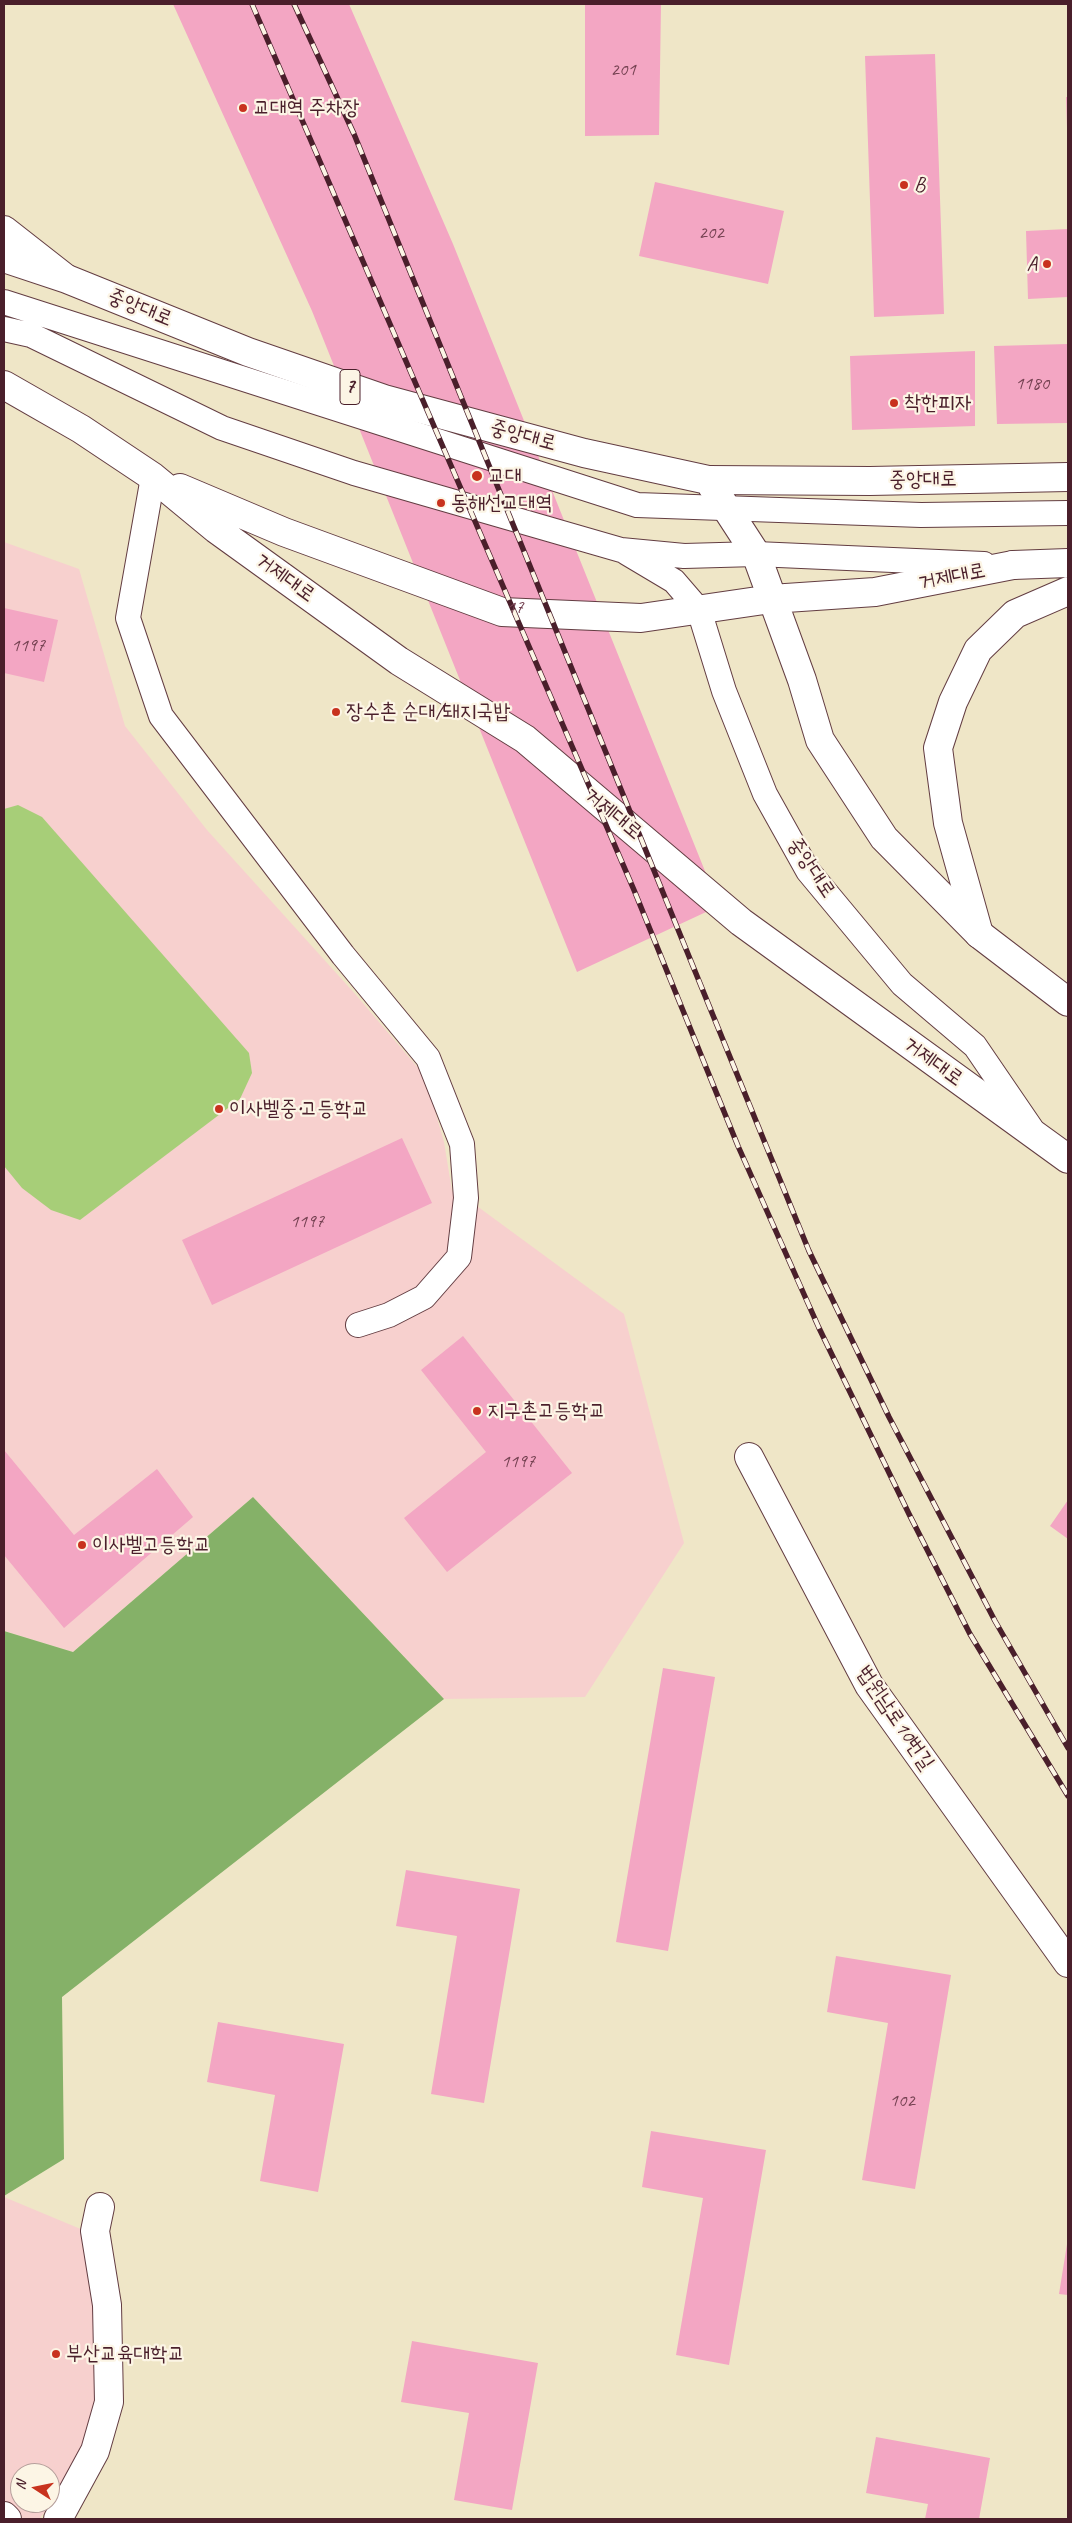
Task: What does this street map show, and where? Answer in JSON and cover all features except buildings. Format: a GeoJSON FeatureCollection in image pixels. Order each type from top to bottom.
{"type":"FeatureCollection","features":[{"type":"Feature","properties":{"kind":"main road"},"geometry":{"type":"LineString","coordinates":[[4,230],[67,279]]}},
{"type":"Feature","properties":{"kind":"main road","name":"중앙대로"},"geometry":{"type":"LineString","coordinates":[[4,258],[67,279],[248,352],[384,399],[584,453],[708,480],[870,481],[1068,478]]}},
{"type":"Feature","properties":{"kind":"main road","name":"거제대로"},"geometry":{"type":"LineString","coordinates":[[4,385],[81,429],[153,476],[216,529],[399,661],[525,739],[741,922],[1068,1159]]}},
{"type":"Feature","properties":{"kind":"main road","name":"거제대로"},"geometry":{"type":"LineString","coordinates":[[153,476],[284,532],[502,612],[641,618],[771,599],[875,592],[1013,565]]}},
{"type":"Feature","properties":{"kind":"main road"},"geometry":{"type":"LineString","coordinates":[[708,480],[756,554],[802,680],[820,740],[884,838],[979,934],[1068,1002]]}},
{"type":"Feature","properties":{"kind":"main road","name":"중앙대로"},"geometry":{"type":"LineString","coordinates":[[1013,565],[1068,563]]}},
{"type":"Feature","properties":{"kind":"main road"},"geometry":{"type":"LineString","coordinates":[[979,934],[948,823],[938,748],[953,702],[978,650],[1015,614],[1068,591]]}},
{"type":"Feature","properties":{"kind":"main road","name":"법원남로10번길"},"geometry":{"type":"LineString","coordinates":[[750,1457],[869,1685],[1068,1963]]}},
{"type":"Feature","properties":{"kind":"main road"},"geometry":{"type":"LineString","coordinates":[[58,2519],[95,2451],[109,2402],[107,2306],[95,2231],[100,2207]]}},
{"type":"Feature","properties":{"kind":"main road"},"geometry":{"type":"LineString","coordinates":[[4,2516],[7,2519]]}},
{"type":"Feature","properties":{"kind":"lane"},"geometry":{"type":"LineString","coordinates":[[4,302],[637,505],[921,514],[1068,513]]}},
{"type":"Feature","properties":{"kind":"lane","name":"중앙대로"},"geometry":{"type":"LineString","coordinates":[[4,329],[31,335],[222,428],[354,473],[621,550],[684,556],[756,554],[876,561],[1013,565]]}},
{"type":"Feature","properties":{"kind":"lane"},"geometry":{"type":"LineString","coordinates":[[153,476],[128,618],[161,716],[343,955],[428,1058],[462,1144],[466,1198],[459,1257],[424,1296],[389,1315],[358,1325]]}},
{"type":"Feature","properties":{"kind":"lane","name":"중앙대로"},"geometry":{"type":"LineString","coordinates":[[621,550],[674,581],[699,610],[724,691],[765,794],[808,871],[902,984],[975,1046],[1037,1137]]}},
{"type":"Feature","properties":{"kind":"shaded area","name":"이사벨중•고등학교"},"geometry":{"type":"Polygon","coordinates":[[[4,542],[79,569],[125,726],[207,830],[356,995],[425,1076],[444,1142],[452,1191],[466,1198],[624,1314],[684,1543],[585,1697],[444,1699],[253,1497],[73,1652],[4,1631],[4,542]]]}},
{"type":"Feature","properties":{"kind":"shaded area","name":"부산교육대학교"},"geometry":{"type":"Polygon","coordinates":[[[4,2197],[95,2235],[95,2451],[60,2494],[60,2463],[10,2463],[10,2513],[44,2513],[39,2519],[4,2519],[4,2197]]]}},
{"type":"Feature","properties":{"kind":"green space"},"geometry":{"type":"Polygon","coordinates":[[[18,805],[42,817],[249,1053],[252,1073],[240,1099],[80,1220],[51,1210],[22,1188],[4,1166],[4,809],[18,805]]]}},
{"type":"Feature","properties":{"kind":"green space"},"geometry":{"type":"Polygon","coordinates":[[[253,1497],[444,1699],[62,1997],[64,2159],[4,2196],[4,1631],[73,1652],[253,1497]]]}},
{"type":"Feature","properties":{"kind":"railway"},"geometry":{"type":"LineString","coordinates":[[252,4],[634,890],[738,1146],[819,1328],[909,1514],[970,1634],[1068,1796]]}},
{"type":"Feature","properties":{"kind":"railway"},"geometry":{"type":"LineString","coordinates":[[294,4],[354,134],[809,1251],[889,1417],[995,1621],[1068,1748]]}},
{"type":"Feature","properties":{"kind":"place","name":"교대역 주차장"},"geometry":{"type":"Point","coordinates":[243,108]}},
{"type":"Feature","properties":{"kind":"place","name":"B"},"geometry":{"type":"Point","coordinates":[904,185]}},
{"type":"Feature","properties":{"kind":"place","name":"A"},"geometry":{"type":"Point","coordinates":[1047,264]}},
{"type":"Feature","properties":{"kind":"place","name":"착한피자"},"geometry":{"type":"Point","coordinates":[894,403]}},
{"type":"Feature","properties":{"kind":"place","name":"교대"},"geometry":{"type":"Point","coordinates":[477,476]}},
{"type":"Feature","properties":{"kind":"place","name":"동해선교대역"},"geometry":{"type":"Point","coordinates":[441,503]}},
{"type":"Feature","properties":{"kind":"place","name":"장수촌 순대/돼지국밥"},"geometry":{"type":"Point","coordinates":[336,712]}},
{"type":"Feature","properties":{"kind":"place","name":"이사벨중•고등학교"},"geometry":{"type":"Point","coordinates":[219,1109]}},
{"type":"Feature","properties":{"kind":"place","name":"지구촌고등학교"},"geometry":{"type":"Point","coordinates":[477,1411]}},
{"type":"Feature","properties":{"kind":"place","name":"이사벨고등학교"},"geometry":{"type":"Point","coordinates":[82,1545]}},
{"type":"Feature","properties":{"kind":"place","name":"부산교육대학교"},"geometry":{"type":"Point","coordinates":[56,2354]}}]}
